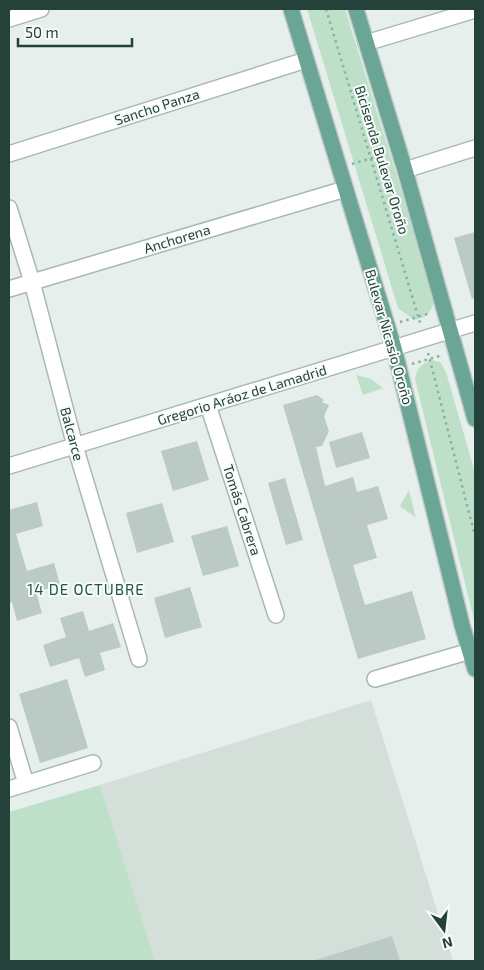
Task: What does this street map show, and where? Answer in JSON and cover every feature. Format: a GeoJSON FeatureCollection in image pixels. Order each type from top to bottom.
{"type":"FeatureCollection","features":[{"type":"Feature","properties":{"kind":"main road","name":"Bulevar Nicasio Oroño"},"geometry":{"type":"LineString","coordinates":[[290,9],[394,348],[475,669]]}},
{"type":"Feature","properties":{"kind":"main road"},"geometry":{"type":"LineString","coordinates":[[356,9],[406,170],[475,419]]}},
{"type":"Feature","properties":{"kind":"street"},"geometry":{"type":"LineString","coordinates":[[9,19],[41,9]]}},
{"type":"Feature","properties":{"kind":"street"},"geometry":{"type":"LineString","coordinates":[[366,43],[475,10]]}},
{"type":"Feature","properties":{"kind":"street","name":"Sancho Panza"},"geometry":{"type":"LineString","coordinates":[[9,154],[306,60]]}},
{"type":"Feature","properties":{"kind":"street"},"geometry":{"type":"LineString","coordinates":[[406,170],[475,148]]}},
{"type":"Feature","properties":{"kind":"street","name":"Anchorena"},"geometry":{"type":"LineString","coordinates":[[9,289],[345,189]]}},
{"type":"Feature","properties":{"kind":"street","name":"Balcarce"},"geometry":{"type":"LineString","coordinates":[[9,208],[32,282],[74,446],[139,659]]}},
{"type":"Feature","properties":{"kind":"street","name":"Gregorio Aráoz de Lamadrid"},"geometry":{"type":"LineString","coordinates":[[9,466],[475,323]]}},
{"type":"Feature","properties":{"kind":"street","name":"Tomás Cabrera"},"geometry":{"type":"LineString","coordinates":[[208,405],[276,615]]}},
{"type":"Feature","properties":{"kind":"street"},"geometry":{"type":"LineString","coordinates":[[375,679],[470,651]]}},
{"type":"Feature","properties":{"kind":"street"},"geometry":{"type":"LineString","coordinates":[[9,727],[26,784]]}},
{"type":"Feature","properties":{"kind":"street"},"geometry":{"type":"LineString","coordinates":[[9,789],[93,763]]}},
{"type":"Feature","properties":{"kind":"path","name":"Bicisenda Bulevar Oroño"},"geometry":{"type":"LineString","coordinates":[[326,9],[419,316]]}},
{"type":"Feature","properties":{"kind":"path"},"geometry":{"type":"LineString","coordinates":[[338,168],[399,150]]}},
{"type":"Feature","properties":{"kind":"path"},"geometry":{"type":"LineString","coordinates":[[387,326],[445,309]]}},
{"type":"Feature","properties":{"kind":"path"},"geometry":{"type":"LineString","coordinates":[[399,367],[457,351]]}},
{"type":"Feature","properties":{"kind":"path"},"geometry":{"type":"LineString","coordinates":[[429,359],[475,536]]}},
{"type":"Feature","properties":{"kind":"shaded area"},"geometry":{"type":"Polygon","coordinates":[[[371,700],[453,961],[155,961],[100,785],[371,700]]]}},
{"type":"Feature","properties":{"kind":"green space"},"geometry":{"type":"Polygon","coordinates":[[[307,9],[345,9],[435,299],[428,313],[419,319],[414,320],[398,308],[307,9]]]}},
{"type":"Feature","properties":{"kind":"green space"},"geometry":{"type":"Polygon","coordinates":[[[432,360],[440,362],[446,372],[475,473],[475,624],[415,379],[420,367],[432,360]]]}},
{"type":"Feature","properties":{"kind":"green space"},"geometry":{"type":"Polygon","coordinates":[[[356,375],[371,379],[383,388],[363,395],[356,375]]]}},
{"type":"Feature","properties":{"kind":"green space"},"geometry":{"type":"Polygon","coordinates":[[[409,490],[416,518],[400,506],[409,490]]]}},
{"type":"Feature","properties":{"kind":"green space"},"geometry":{"type":"Polygon","coordinates":[[[100,785],[155,961],[9,961],[9,812],[100,785]]]}},
{"type":"Feature","properties":{"kind":"building"},"geometry":{"type":"Polygon","coordinates":[[[475,232],[475,298],[472,299],[454,238],[475,232]]]}},
{"type":"Feature","properties":{"kind":"building"},"geometry":{"type":"Polygon","coordinates":[[[317,395],[324,400],[322,402],[329,405],[324,416],[329,431],[322,446],[316,447],[325,486],[353,477],[357,492],[378,486],[388,519],[367,525],[377,558],[353,565],[365,605],[412,591],[426,639],[358,659],[283,405],[317,395]]]}},
{"type":"Feature","properties":{"kind":"building"},"geometry":{"type":"Polygon","coordinates":[[[362,432],[370,458],[336,468],[329,442],[362,432]]]}},
{"type":"Feature","properties":{"kind":"building"},"geometry":{"type":"Polygon","coordinates":[[[197,441],[209,480],[173,491],[161,451],[197,441]]]}},
{"type":"Feature","properties":{"kind":"building"},"geometry":{"type":"Polygon","coordinates":[[[285,478],[303,540],[286,545],[268,483],[285,478]]]}},
{"type":"Feature","properties":{"kind":"building"},"geometry":{"type":"Polygon","coordinates":[[[37,502],[43,526],[16,534],[27,571],[54,563],[60,585],[36,592],[42,613],[17,621],[12,602],[9,603],[9,510],[37,502]]]}},
{"type":"Feature","properties":{"kind":"building"},"geometry":{"type":"Polygon","coordinates":[[[162,503],[174,542],[137,553],[126,513],[162,503]]]}},
{"type":"Feature","properties":{"kind":"building"},"geometry":{"type":"Polygon","coordinates":[[[227,526],[239,566],[203,576],[191,536],[227,526]]]}},
{"type":"Feature","properties":{"kind":"building"},"geometry":{"type":"Polygon","coordinates":[[[190,587],[202,627],[165,638],[154,598],[190,587]]]}},
{"type":"Feature","properties":{"kind":"building"},"geometry":{"type":"Polygon","coordinates":[[[83,611],[89,631],[113,623],[121,647],[100,653],[105,670],[85,677],[79,658],[50,667],[43,645],[66,637],[60,618],[83,611]]]}},
{"type":"Feature","properties":{"kind":"building"},"geometry":{"type":"Polygon","coordinates":[[[67,679],[88,748],[40,763],[19,694],[67,679]]]}},
{"type":"Feature","properties":{"kind":"building"},"geometry":{"type":"Polygon","coordinates":[[[392,936],[400,961],[313,961],[392,936]]]}},
{"type":"Feature","properties":{"kind":"district","name":"14 DE OCTUBRE"},"geometry":{"type":"Point","coordinates":[86,590]}}]}
